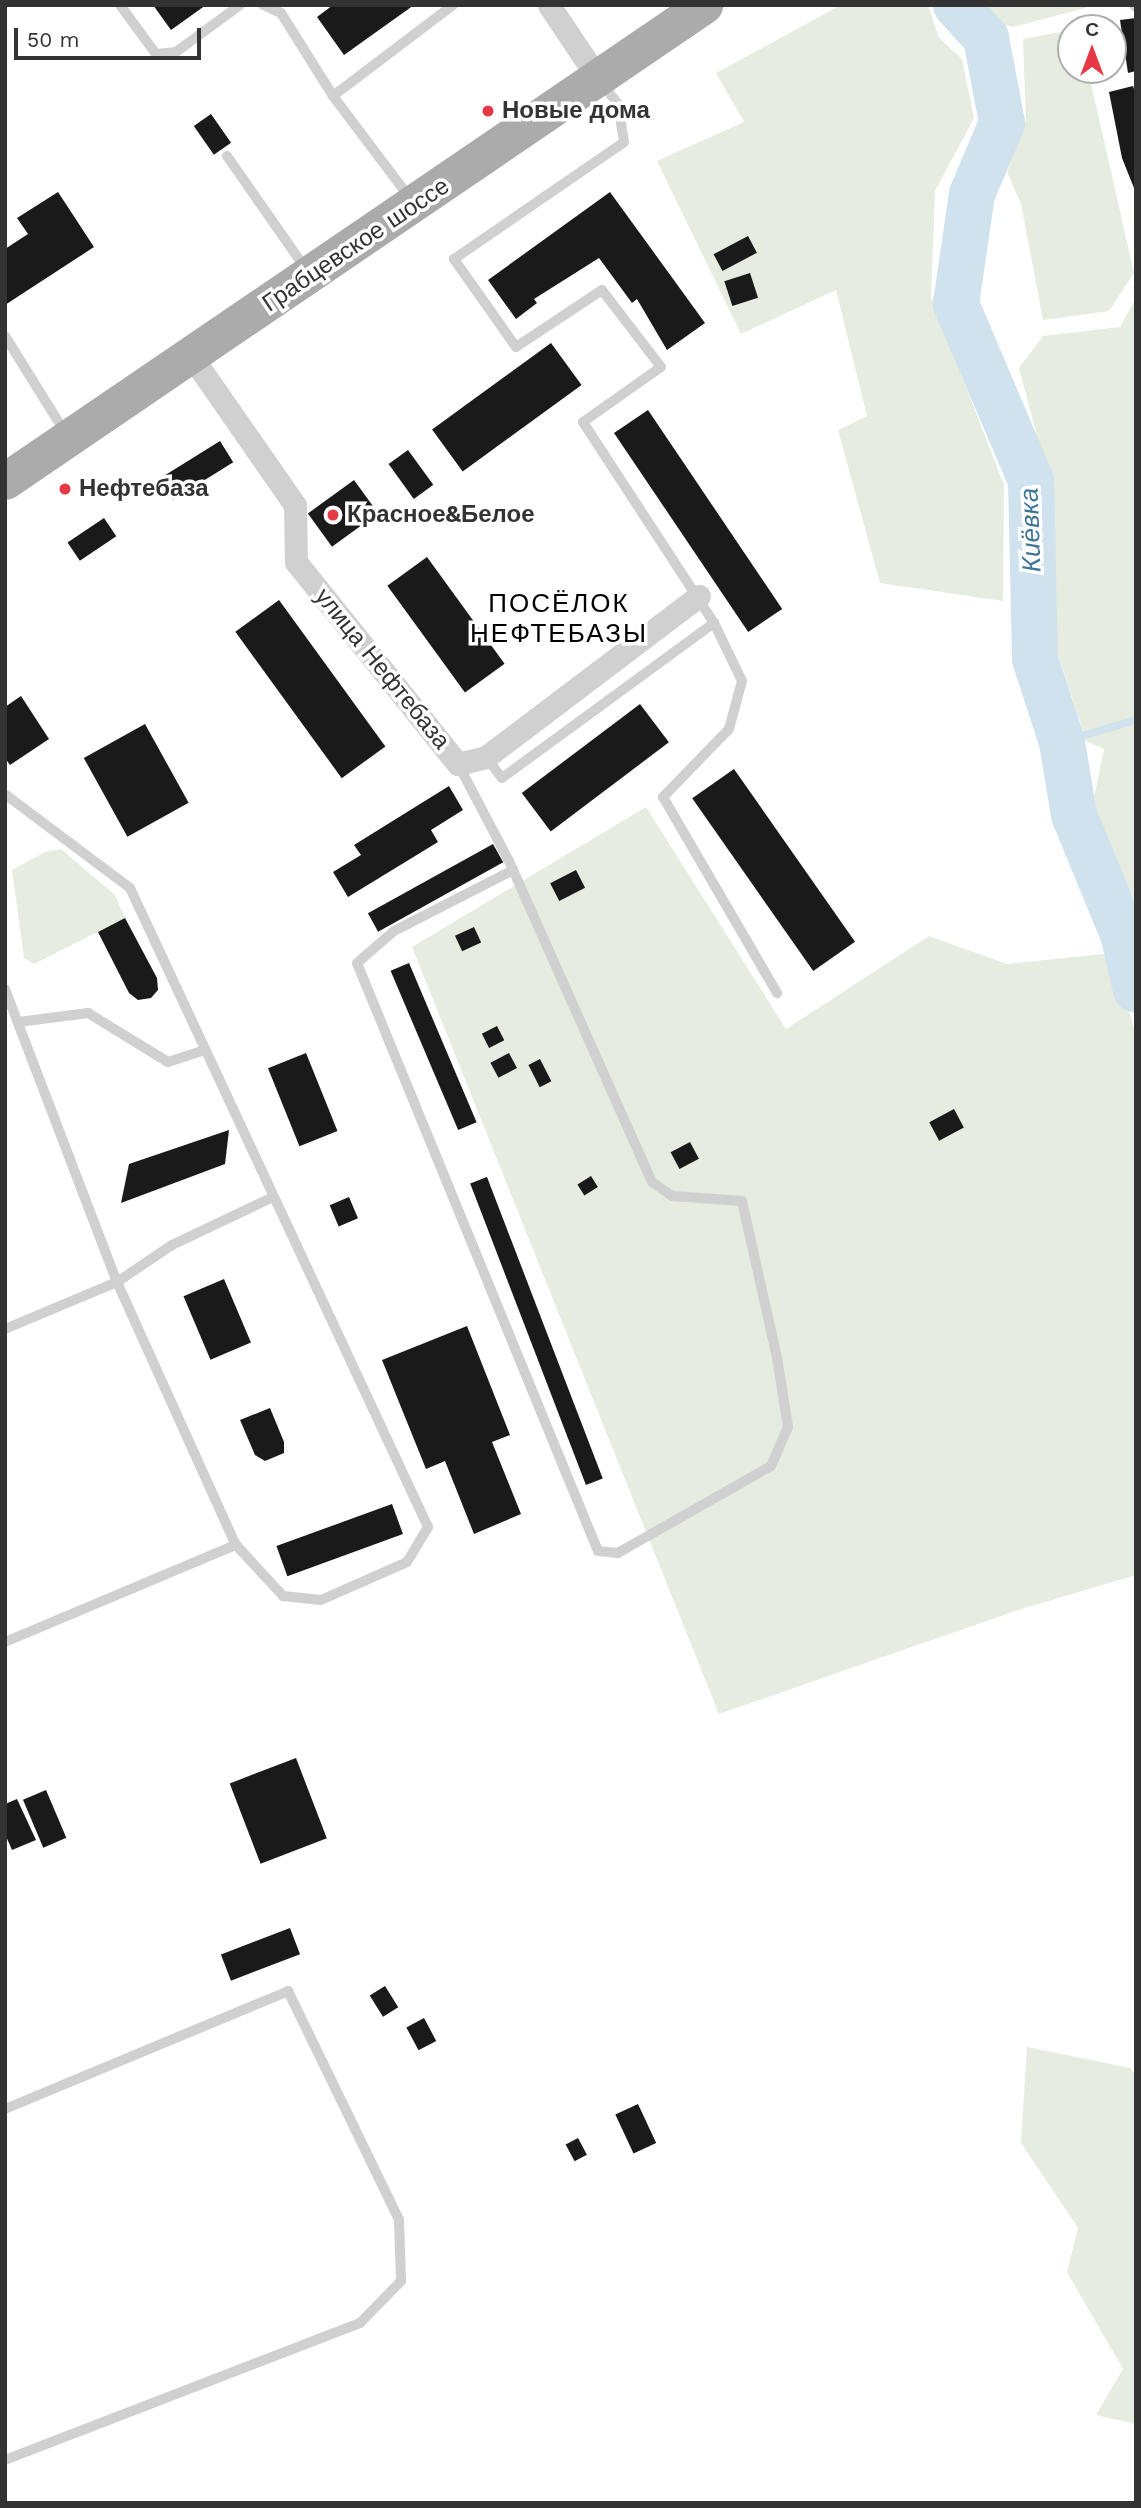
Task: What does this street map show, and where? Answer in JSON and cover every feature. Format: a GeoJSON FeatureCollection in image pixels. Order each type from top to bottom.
{"type":"FeatureCollection","features":[{"type":"Feature","properties":{"kind":"main road","name":"Грабцевское шоссе"},"geometry":{"type":"LineString","coordinates":[[5,481],[192,357],[704,5]]}},
{"type":"Feature","properties":{"kind":"street"},"geometry":{"type":"LineString","coordinates":[[549,5],[597,77]]}},
{"type":"Feature","properties":{"kind":"street","name":"улица Нефтебаза"},"geometry":{"type":"LineString","coordinates":[[192,357],[295,505],[296,562],[458,764],[486,757],[699,596]]}},
{"type":"Feature","properties":{"kind":"lane"},"geometry":{"type":"LineString","coordinates":[[120,5],[156,54],[176,52],[240,5]]}},
{"type":"Feature","properties":{"kind":"lane"},"geometry":{"type":"LineString","coordinates":[[263,5],[281,12],[332,96],[415,205]]}},
{"type":"Feature","properties":{"kind":"lane"},"geometry":{"type":"LineString","coordinates":[[281,12],[291,5]]}},
{"type":"Feature","properties":{"kind":"lane"},"geometry":{"type":"LineString","coordinates":[[332,96],[453,5]]}},
{"type":"Feature","properties":{"kind":"lane"},"geometry":{"type":"LineString","coordinates":[[597,77],[618,104],[624,142],[454,259],[516,346],[602,290],[661,367],[583,422],[699,596],[742,681],[729,729],[663,797],[778,993]]}},
{"type":"Feature","properties":{"kind":"lane"},"geometry":{"type":"LineString","coordinates":[[227,156],[310,276]]}},
{"type":"Feature","properties":{"kind":"lane"},"geometry":{"type":"LineString","coordinates":[[5,336],[69,439]]}},
{"type":"Feature","properties":{"kind":"lane"},"geometry":{"type":"LineString","coordinates":[[486,757],[502,778],[714,623]]}},
{"type":"Feature","properties":{"kind":"lane"},"geometry":{"type":"LineString","coordinates":[[458,764],[513,870],[652,1182],[672,1196],[742,1201],[788,1427],[771,1465],[618,1553],[598,1551],[357,963],[394,931],[513,870]]}},
{"type":"Feature","properties":{"kind":"lane"},"geometry":{"type":"LineString","coordinates":[[5,989],[117,1282],[236,1545],[283,1596],[321,1600],[407,1562],[428,1527],[130,888],[6,795]]}},
{"type":"Feature","properties":{"kind":"lane"},"geometry":{"type":"LineString","coordinates":[[18,1022],[88,1013],[168,1062],[204,1050]]}},
{"type":"Feature","properties":{"kind":"lane"},"geometry":{"type":"LineString","coordinates":[[5,1329],[117,1282],[172,1245],[273,1197]]}},
{"type":"Feature","properties":{"kind":"lane"},"geometry":{"type":"LineString","coordinates":[[5,1642],[236,1545]]}},
{"type":"Feature","properties":{"kind":"lane"},"geometry":{"type":"LineString","coordinates":[[5,2109],[288,1991],[399,2220],[401,2281],[360,2323],[5,2460]]}},
{"type":"Feature","properties":{"kind":"shaded area"},"geometry":{"type":"Polygon","coordinates":[[[841,5],[928,5],[939,38],[962,59],[974,118],[935,191],[931,297],[1004,485],[1003,601],[880,583],[838,430],[867,416],[836,290],[741,334],[657,161],[744,122],[716,73],[841,5]]]}},
{"type":"Feature","properties":{"kind":"shaded area"},"geometry":{"type":"Polygon","coordinates":[[[974,5],[1084,5],[1085,8],[1013,27],[994,22],[974,5]]]}},
{"type":"Feature","properties":{"kind":"shaded area"},"geometry":{"type":"Polygon","coordinates":[[[1057,33],[1057,84],[1091,84],[1134,273],[1109,311],[1043,320],[1021,204],[1007,172],[1026,120],[1023,39],[1057,33]]]}},
{"type":"Feature","properties":{"kind":"shaded area"},"geometry":{"type":"Polygon","coordinates":[[[1136,298],[1136,904],[1092,807],[1104,749],[1086,741],[1055,645],[1052,493],[1019,368],[1043,336],[1120,327],[1136,298]]]}},
{"type":"Feature","properties":{"kind":"shaded area"},"geometry":{"type":"Polygon","coordinates":[[[646,807],[786,1029],[929,936],[1007,964],[1112,953],[1136,1035],[1136,1575],[1018,1610],[719,1714],[412,947],[646,807]]]}},
{"type":"Feature","properties":{"kind":"shaded area"},"geometry":{"type":"Polygon","coordinates":[[[61,849],[115,895],[125,918],[34,964],[24,958],[12,870],[45,852],[61,849]]]}},
{"type":"Feature","properties":{"kind":"shaded area"},"geometry":{"type":"Polygon","coordinates":[[[1027,2047],[1130,2068],[1136,2075],[1136,2424],[1096,2415],[1123,2369],[1067,2272],[1078,2228],[1021,2143],[1027,2047]]]}},
{"type":"Feature","properties":{"kind":"building"},"geometry":{"type":"Polygon","coordinates":[[[153,5],[206,5],[171,30],[153,5]]]}},
{"type":"Feature","properties":{"kind":"building"},"geometry":{"type":"Polygon","coordinates":[[[333,5],[414,5],[344,55],[317,17],[333,5]]]}},
{"type":"Feature","properties":{"kind":"building"},"geometry":{"type":"Polygon","coordinates":[[[1136,18],[1136,71],[1128,73],[1127,66],[1127,19],[1136,18]]]}},
{"type":"Feature","properties":{"kind":"building"},"geometry":{"type":"Polygon","coordinates":[[[1133,86],[1136,95],[1136,193],[1122,158],[1109,92],[1133,86]]]}},
{"type":"Feature","properties":{"kind":"building"},"geometry":{"type":"Polygon","coordinates":[[[211,114],[231,143],[214,155],[194,126],[211,114]]]}},
{"type":"Feature","properties":{"kind":"building"},"geometry":{"type":"Polygon","coordinates":[[[58,192],[94,247],[5,305],[5,249],[28,234],[17,218],[58,192]]]}},
{"type":"Feature","properties":{"kind":"building"},"geometry":{"type":"Polygon","coordinates":[[[610,192],[705,323],[667,350],[637,299],[632,303],[599,258],[534,299],[537,303],[516,319],[488,280],[610,192]]]}},
{"type":"Feature","properties":{"kind":"building"},"geometry":{"type":"Polygon","coordinates":[[[748,236],[757,253],[722,271],[714,254],[748,236]]]}},
{"type":"Feature","properties":{"kind":"building"},"geometry":{"type":"Polygon","coordinates":[[[750,273],[758,298],[732,306],[724,281],[750,273]]]}},
{"type":"Feature","properties":{"kind":"building"},"geometry":{"type":"Polygon","coordinates":[[[551,343],[582,385],[463,471],[432,429],[551,343]]]}},
{"type":"Feature","properties":{"kind":"building"},"geometry":{"type":"Polygon","coordinates":[[[648,410],[782,609],[748,632],[614,433],[648,410]]]}},
{"type":"Feature","properties":{"kind":"building"},"geometry":{"type":"Polygon","coordinates":[[[220,441],[233,462],[173,500],[160,479],[220,441]]]}},
{"type":"Feature","properties":{"kind":"building"},"geometry":{"type":"Polygon","coordinates":[[[408,450],[433,485],[414,499],[389,464],[408,450]]]}},
{"type":"Feature","properties":{"kind":"building"},"geometry":{"type":"Polygon","coordinates":[[[354,480],[378,513],[332,547],[308,514],[354,480]]]}},
{"type":"Feature","properties":{"kind":"building"},"geometry":{"type":"Polygon","coordinates":[[[104,518],[116,536],[80,561],[68,543],[104,518]]]}},
{"type":"Feature","properties":{"kind":"building"},"geometry":{"type":"Polygon","coordinates":[[[427,557],[505,664],[465,693],[387,586],[427,557]]]}},
{"type":"Feature","properties":{"kind":"building"},"geometry":{"type":"Polygon","coordinates":[[[279,600],[385,746],[342,778],[235,632],[279,600]]]}},
{"type":"Feature","properties":{"kind":"building"},"geometry":{"type":"Polygon","coordinates":[[[21,696],[49,739],[10,765],[5,758],[5,707],[21,696]]]}},
{"type":"Feature","properties":{"kind":"building"},"geometry":{"type":"Polygon","coordinates":[[[640,704],[669,742],[551,831],[522,793],[640,704]]]}},
{"type":"Feature","properties":{"kind":"building"},"geometry":{"type":"Polygon","coordinates":[[[145,724],[189,803],[127,837],[84,758],[145,724]]]}},
{"type":"Feature","properties":{"kind":"building"},"geometry":{"type":"Polygon","coordinates":[[[734,769],[855,942],[813,971],[692,798],[734,769]]]}},
{"type":"Feature","properties":{"kind":"building"},"geometry":{"type":"Polygon","coordinates":[[[449,786],[463,810],[431,830],[438,842],[348,897],[333,872],[361,855],[354,845],[449,786]]]}},
{"type":"Feature","properties":{"kind":"building"},"geometry":{"type":"Polygon","coordinates":[[[493,844],[503,862],[378,932],[368,913],[493,844]]]}},
{"type":"Feature","properties":{"kind":"building"},"geometry":{"type":"Polygon","coordinates":[[[576,870],[585,888],[559,901],[550,883],[576,870]]]}},
{"type":"Feature","properties":{"kind":"building"},"geometry":{"type":"Polygon","coordinates":[[[125,918],[157,978],[158,990],[151,998],[138,1000],[129,993],[98,932],[125,918]]]}},
{"type":"Feature","properties":{"kind":"building"},"geometry":{"type":"Polygon","coordinates":[[[474,927],[481,942],[462,951],[455,936],[474,927]]]}},
{"type":"Feature","properties":{"kind":"building"},"geometry":{"type":"Polygon","coordinates":[[[409,963],[477,1122],[458,1130],[391,971],[409,963]]]}},
{"type":"Feature","properties":{"kind":"building"},"geometry":{"type":"Polygon","coordinates":[[[497,1026],[504,1040],[489,1048],[482,1034],[497,1026]]]}},
{"type":"Feature","properties":{"kind":"building"},"geometry":{"type":"Polygon","coordinates":[[[306,1053],[337,1131],[299,1146],[268,1068],[306,1053]]]}},
{"type":"Feature","properties":{"kind":"building"},"geometry":{"type":"Polygon","coordinates":[[[509,1053],[517,1068],[498,1078],[490,1063],[509,1053]]]}},
{"type":"Feature","properties":{"kind":"building"},"geometry":{"type":"Polygon","coordinates":[[[540,1059],[551,1081],[540,1087],[528,1065],[540,1059]]]}},
{"type":"Feature","properties":{"kind":"building"},"geometry":{"type":"Polygon","coordinates":[[[954,1109],[964,1128],[939,1141],[929,1122],[954,1109]]]}},
{"type":"Feature","properties":{"kind":"building"},"geometry":{"type":"Polygon","coordinates":[[[229,1130],[225,1164],[121,1203],[129,1164],[229,1130]]]}},
{"type":"Feature","properties":{"kind":"building"},"geometry":{"type":"Polygon","coordinates":[[[690,1142],[699,1159],[679,1169],[671,1152],[690,1142]]]}},
{"type":"Feature","properties":{"kind":"building"},"geometry":{"type":"Polygon","coordinates":[[[591,1176],[598,1187],[584,1196],[577,1184],[591,1176]]]}},
{"type":"Feature","properties":{"kind":"building"},"geometry":{"type":"Polygon","coordinates":[[[487,1177],[603,1479],[586,1485],[470,1183],[487,1177]]]}},
{"type":"Feature","properties":{"kind":"building"},"geometry":{"type":"Polygon","coordinates":[[[349,1197],[358,1218],[339,1226],[330,1205],[349,1197]]]}},
{"type":"Feature","properties":{"kind":"building"},"geometry":{"type":"Polygon","coordinates":[[[224,1279],[251,1343],[210,1360],[183,1296],[224,1279]]]}},
{"type":"Feature","properties":{"kind":"building"},"geometry":{"type":"Polygon","coordinates":[[[467,1326],[510,1435],[492,1442],[521,1514],[474,1534],[445,1461],[426,1469],[382,1360],[467,1326]]]}},
{"type":"Feature","properties":{"kind":"building"},"geometry":{"type":"Polygon","coordinates":[[[270,1408],[284,1442],[284,1453],[265,1461],[255,1455],[240,1420],[270,1408]]]}},
{"type":"Feature","properties":{"kind":"building"},"geometry":{"type":"Polygon","coordinates":[[[392,1504],[403,1534],[287,1576],[276,1546],[392,1504]]]}},
{"type":"Feature","properties":{"kind":"building"},"geometry":{"type":"Polygon","coordinates":[[[296,1758],[327,1838],[261,1864],[230,1783],[296,1758]]]}},
{"type":"Feature","properties":{"kind":"building"},"geometry":{"type":"Polygon","coordinates":[[[46,1790],[66,1838],[43,1848],[23,1800],[46,1790]]]}},
{"type":"Feature","properties":{"kind":"building"},"geometry":{"type":"Polygon","coordinates":[[[17,1799],[36,1840],[12,1850],[5,1834],[5,1804],[17,1799]]]}},
{"type":"Feature","properties":{"kind":"building"},"geometry":{"type":"Polygon","coordinates":[[[290,1928],[300,1954],[231,1981],[221,1955],[290,1928]]]}},
{"type":"Feature","properties":{"kind":"building"},"geometry":{"type":"Polygon","coordinates":[[[385,1986],[398,2007],[383,2017],[370,1996],[385,1986]]]}},
{"type":"Feature","properties":{"kind":"building"},"geometry":{"type":"Polygon","coordinates":[[[424,2018],[436,2041],[419,2050],[406,2027],[424,2018]]]}},
{"type":"Feature","properties":{"kind":"building"},"geometry":{"type":"Polygon","coordinates":[[[638,2104],[656,2143],[634,2154],[615,2115],[638,2104]]]}},
{"type":"Feature","properties":{"kind":"building"},"geometry":{"type":"Polygon","coordinates":[[[578,2138],[587,2155],[575,2161],[566,2145],[578,2138]]]}},
{"type":"Feature","properties":{"kind":"waterway","name":"Киёвка"},"geometry":{"type":"LineString","coordinates":[[956,5],[986,38],[1002,123],[972,194],[956,304],[1031,481],[1035,659],[1062,742],[1074,815],[1124,937],[1136,990]]}},
{"type":"Feature","properties":{"kind":"waterway"},"geometry":{"type":"LineString","coordinates":[[1062,742],[1136,720]]}},
{"type":"Feature","properties":{"kind":"place","name":"Новые дома"},"geometry":{"type":"Point","coordinates":[488,111]}},
{"type":"Feature","properties":{"kind":"place","name":"Нефтебаза"},"geometry":{"type":"Point","coordinates":[65,489]}},
{"type":"Feature","properties":{"kind":"place","name":"Красное&Белое"},"geometry":{"type":"Point","coordinates":[333,515]}},
{"type":"Feature","properties":{"kind":"district","name":"ПОСЁЛОК НЕФТЕБАЗЫ"},"geometry":{"type":"Point","coordinates":[559,619]}}]}
